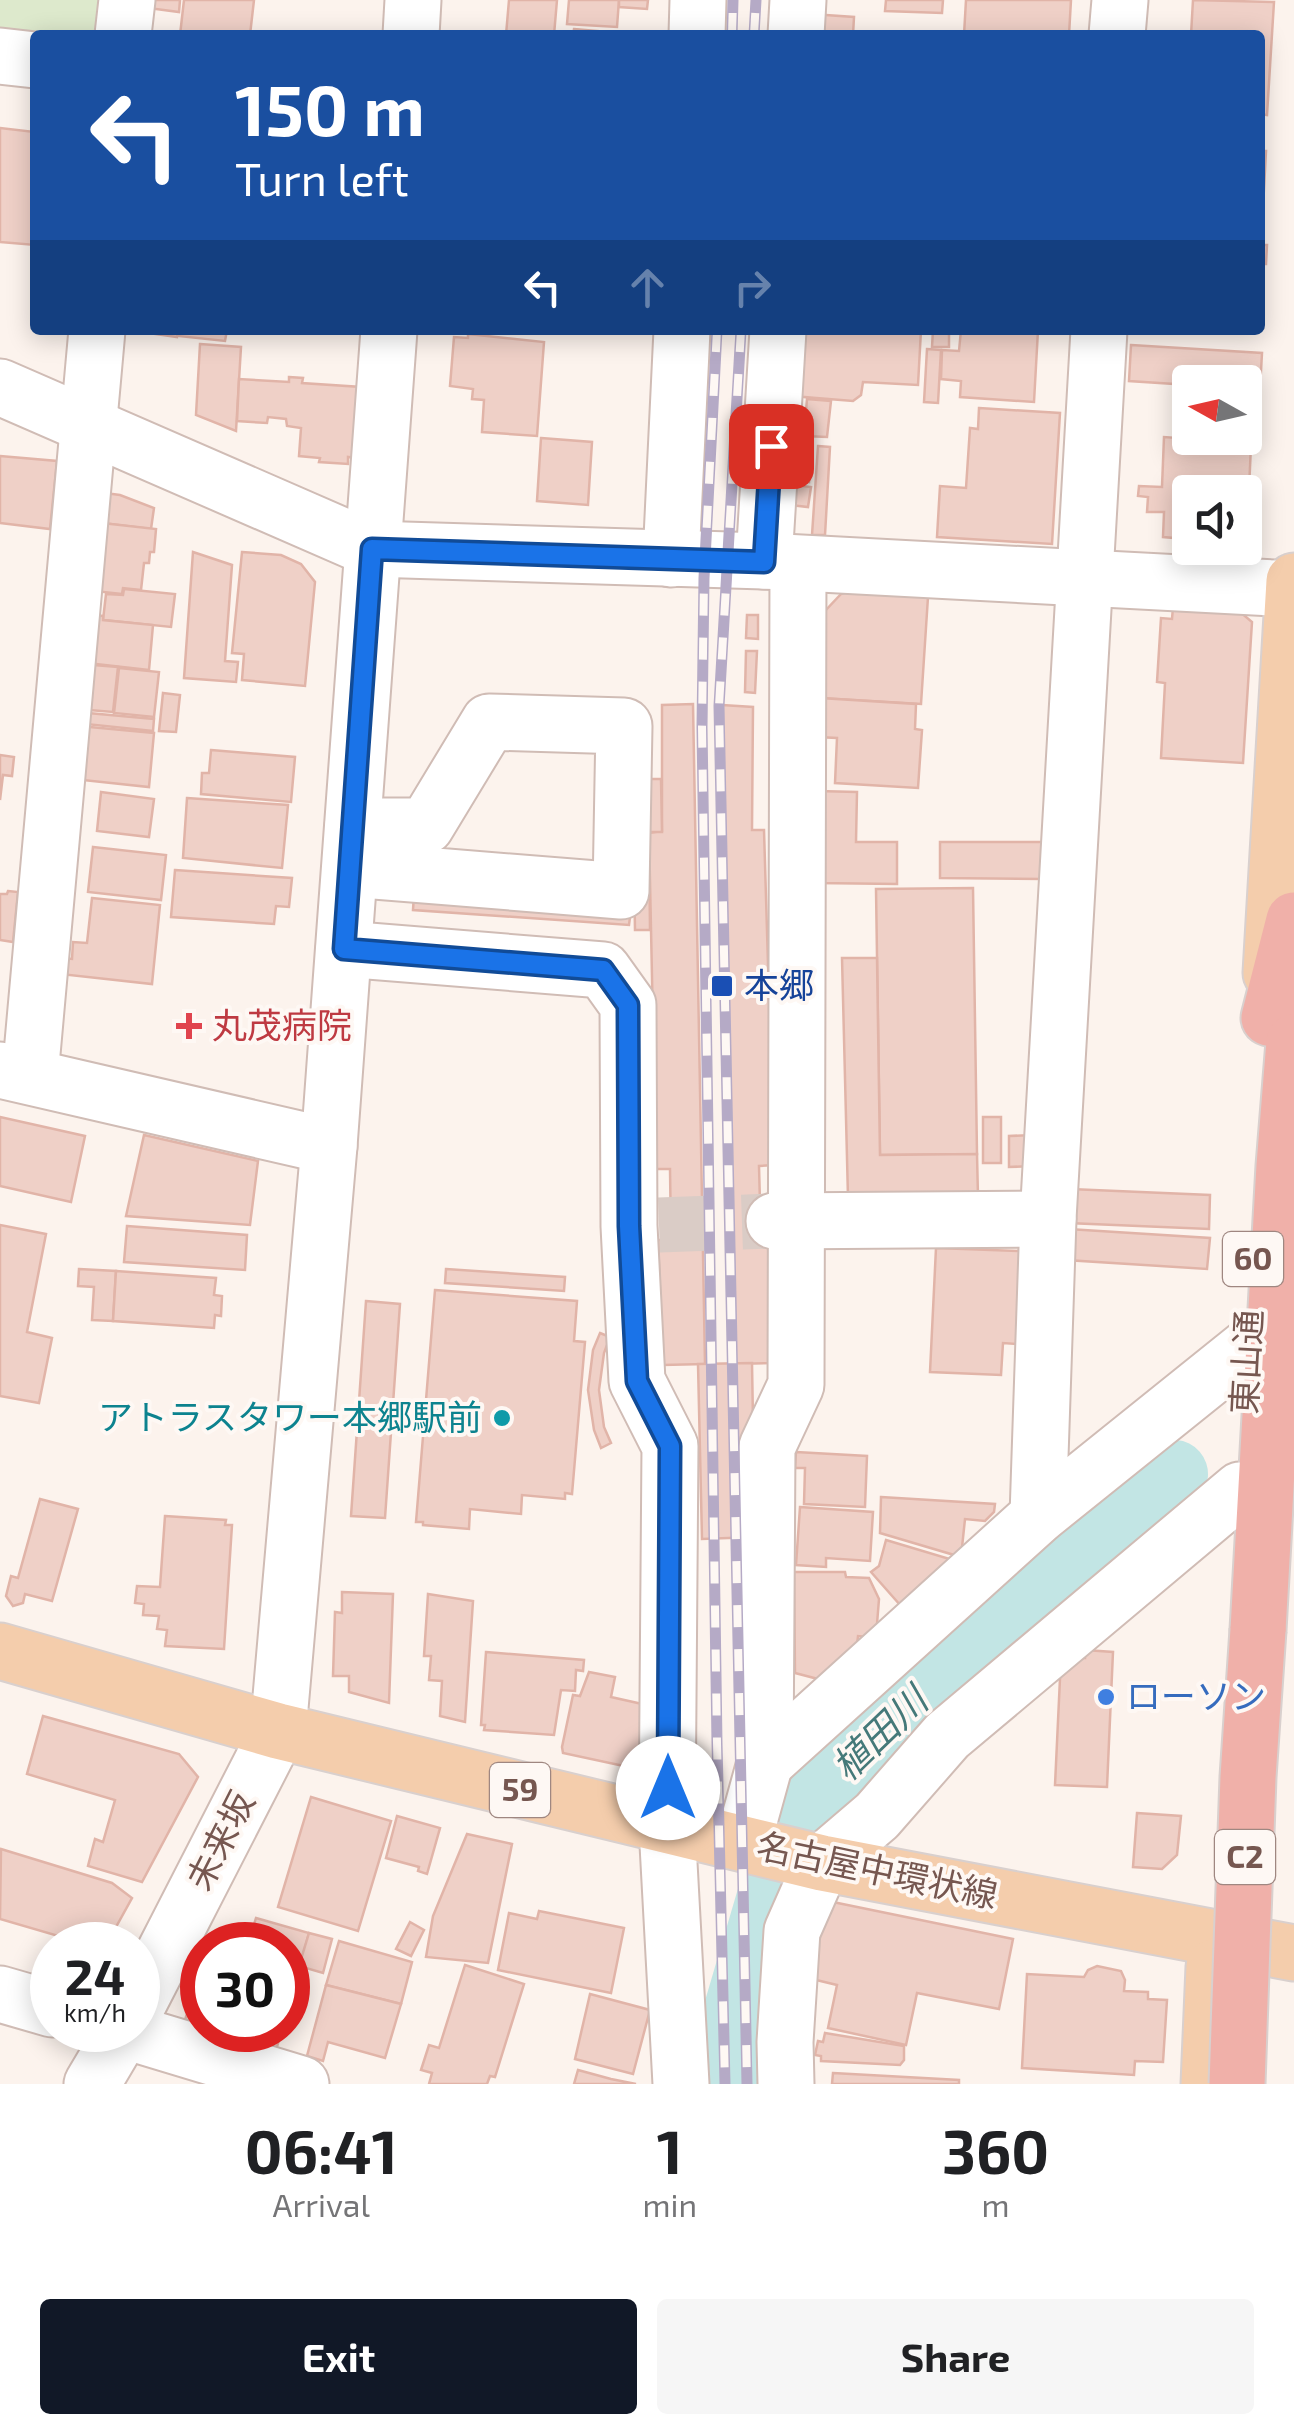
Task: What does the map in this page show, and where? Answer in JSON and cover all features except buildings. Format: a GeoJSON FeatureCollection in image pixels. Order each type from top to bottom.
{"type":"FeatureCollection","features":[{"type":"Feature","properties":{"kind":"highway"},"geometry":{"type":"LineString","coordinates":[[1258,1630],[1284,1166],[1282,1030],[1294,920]]}},
{"type":"Feature","properties":{"kind":"highway","name":"C2"},"geometry":{"type":"LineString","coordinates":[[1237,2084],[1248,1777],[1258,1630],[1294,1284]]}},
{"type":"Feature","properties":{"kind":"main road","name":"東山通"},"geometry":{"type":"LineString","coordinates":[[1209,2084],[1247,1348],[1282,1030],[1294,581]]}},
{"type":"Feature","properties":{"kind":"main road","name":"名古屋中環状線"},"geometry":{"type":"LineString","coordinates":[[0,1651],[278,1731],[782,1853],[1294,1953]]}},
{"type":"Feature","properties":{"kind":"street"},"geometry":{"type":"LineString","coordinates":[[124,30],[127,0]]}},
{"type":"Feature","properties":{"kind":"street"},"geometry":{"type":"LineString","coordinates":[[411,30],[414,0]]}},
{"type":"Feature","properties":{"kind":"street"},"geometry":{"type":"LineString","coordinates":[[697,30],[698,0]]}},
{"type":"Feature","properties":{"kind":"street"},"geometry":{"type":"LineString","coordinates":[[796,30],[798,0]]}},
{"type":"Feature","properties":{"kind":"street"},"geometry":{"type":"LineString","coordinates":[[1118,30],[1120,0]]}},
{"type":"Feature","properties":{"kind":"street"},"geometry":{"type":"LineString","coordinates":[[0,56],[30,59]]}},
{"type":"Feature","properties":{"kind":"street"},"geometry":{"type":"LineString","coordinates":[[97,335],[15,1073],[329,1146]]}},
{"type":"Feature","properties":{"kind":"street"},"geometry":{"type":"LineString","coordinates":[[278,1731],[329,1146],[388,335]]}},
{"type":"Feature","properties":{"kind":"street"},"geometry":{"type":"LineString","coordinates":[[671,559],[682,335]]}},
{"type":"Feature","properties":{"kind":"street"},"geometry":{"type":"LineString","coordinates":[[778,335],[785,1220],[796,1385],[767,1448],[765,1764],[792,1931],[786,2084]]}},
{"type":"Feature","properties":{"kind":"street"},"geometry":{"type":"LineString","coordinates":[[1038,1516],[1048,1219],[1099,335]]}},
{"type":"Feature","properties":{"kind":"street"},"geometry":{"type":"LineString","coordinates":[[0,387],[372,549],[781,563],[1294,589]]}},
{"type":"Feature","properties":{"kind":"street"},"geometry":{"type":"LineString","coordinates":[[489,722],[624,726],[621,891],[351,848],[426,826],[489,722]]}},
{"type":"Feature","properties":{"kind":"street"},"geometry":{"type":"LineString","coordinates":[[344,949],[603,970],[628,1005],[644,1226],[637,1381],[670,1446],[668,1826],[681,2084]]}},
{"type":"Feature","properties":{"kind":"street"},"geometry":{"type":"LineString","coordinates":[[785,1220],[1048,1219]]}},
{"type":"Feature","properties":{"kind":"street"},"geometry":{"type":"LineString","coordinates":[[765,1764],[1038,1516],[1247,1348]]}},
{"type":"Feature","properties":{"kind":"street"},"geometry":{"type":"LineString","coordinates":[[782,1853],[877,1816],[947,1736],[1240,1490]]}},
{"type":"Feature","properties":{"kind":"street","name":"未来坂"},"geometry":{"type":"LineString","coordinates":[[160,1961],[278,1731]]}},
{"type":"Feature","properties":{"kind":"street"},"geometry":{"type":"LineString","coordinates":[[0,1994],[30,2003]]}},
{"type":"Feature","properties":{"kind":"street"},"geometry":{"type":"LineString","coordinates":[[160,2041],[301,2084]]}},
{"type":"Feature","properties":{"kind":"street"},"geometry":{"type":"LineString","coordinates":[[92,2084],[111,2052]]}},
{"type":"Feature","properties":{"kind":"green space"},"geometry":{"type":"Polygon","coordinates":[[[0,0],[117,0],[114,30],[30,30],[30,36],[0,44],[0,0]]]}},
{"type":"Feature","properties":{"kind":"waterway","name":"植田川"},"geometry":{"type":"LineString","coordinates":[[742,2084],[738,2009],[788,1839],[846,1758],[1174,1474]]}},
{"type":"Feature","properties":{"kind":"tunnel"},"geometry":{"type":"LineString","coordinates":[[659,1225],[774,1221]]}},
{"type":"Feature","properties":{"kind":"railway"},"geometry":{"type":"LineString","coordinates":[[732,30],[733,0]]}},
{"type":"Feature","properties":{"kind":"railway"},"geometry":{"type":"LineString","coordinates":[[754,30],[756,0]]}},
{"type":"Feature","properties":{"kind":"railway"},"geometry":{"type":"LineString","coordinates":[[717,335],[704,578],[702,727],[725,2084]]}},
{"type":"Feature","properties":{"kind":"railway"},"geometry":{"type":"LineString","coordinates":[[741,335],[719,706],[747,2084]]}},
{"type":"Feature","properties":{"kind":"place","name":"本郷"},"geometry":{"type":"Point","coordinates":[722,986]}},
{"type":"Feature","properties":{"kind":"place","name":"丸茂病院"},"geometry":{"type":"Point","coordinates":[189,1026]}},
{"type":"Feature","properties":{"kind":"place","name":"アトラスタワー本郷駅前"},"geometry":{"type":"Point","coordinates":[502,1418]}},
{"type":"Feature","properties":{"kind":"place","name":"ローソン"},"geometry":{"type":"Point","coordinates":[1106,1697]}},
{"type":"Feature","properties":{"kind":"route"},"geometry":{"type":"LineString","coordinates":[[668,1788],[670,1446],[637,1381],[629,1226],[628,1005],[603,970],[344,949],[372,549],[764,562],[771,446]]}}]}
